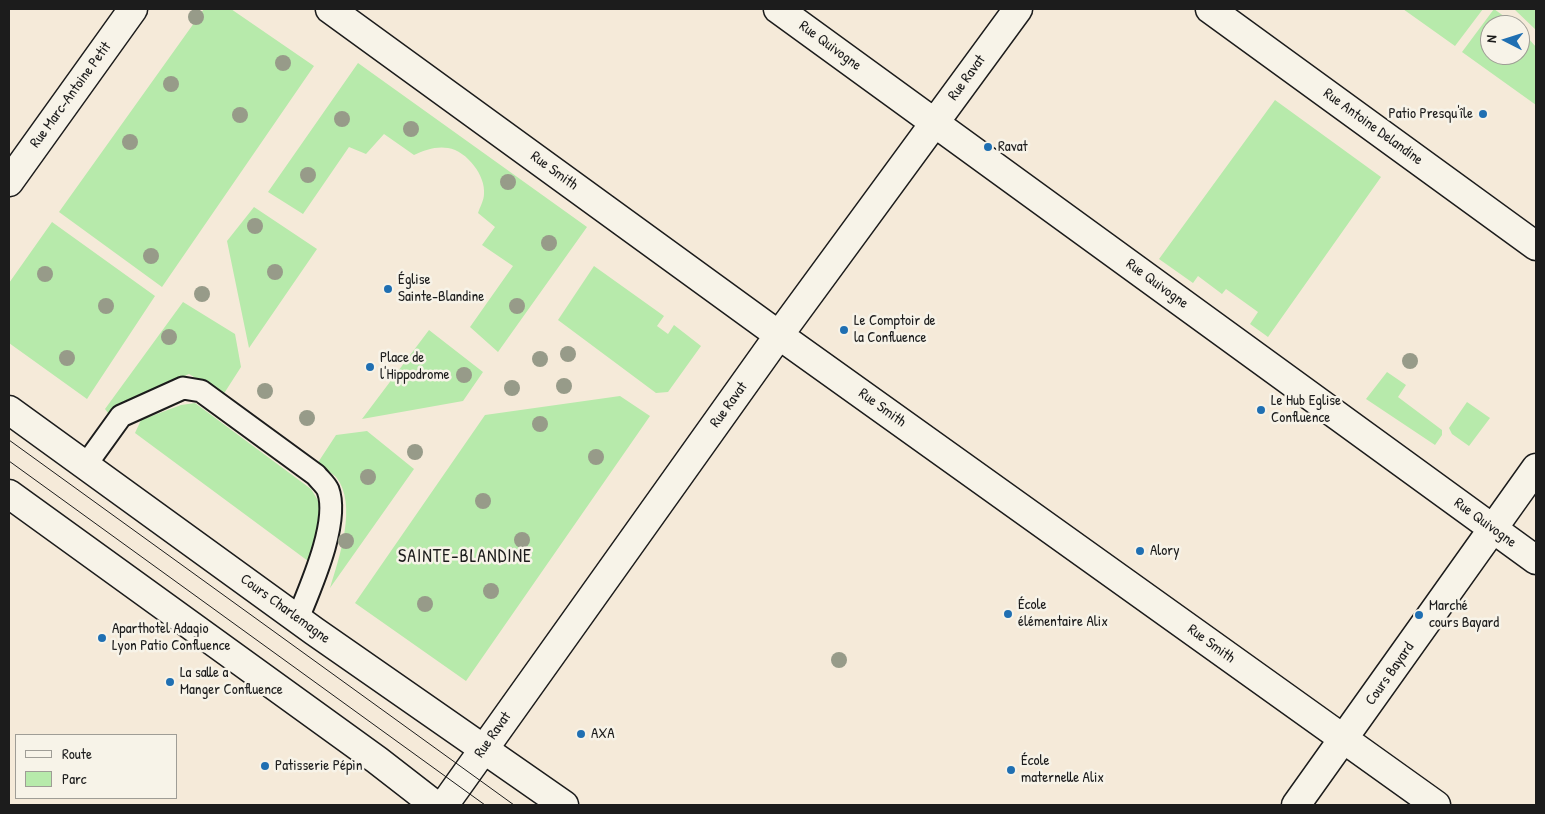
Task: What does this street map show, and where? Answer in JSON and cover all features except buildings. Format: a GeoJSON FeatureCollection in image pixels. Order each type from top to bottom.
{"type":"FeatureCollection","features":[{"type":"Feature","properties":{"kind":"street","name":"Rue Marc-Antoine Petit"},"geometry":{"type":"LineString","coordinates":[[9,182],[133,9]]}},
{"type":"Feature","properties":{"kind":"street","name":"Rue Smith"},"geometry":{"type":"LineString","coordinates":[[330,9],[779,335],[1436,805]]}},
{"type":"Feature","properties":{"kind":"street","name":"Rue Quivogne"},"geometry":{"type":"LineString","coordinates":[[778,9],[1536,560]]}},
{"type":"Feature","properties":{"kind":"street","name":"Rue Ravat"},"geometry":{"type":"LineString","coordinates":[[444,805],[779,335],[1018,9]]}},
{"type":"Feature","properties":{"kind":"street","name":"Rue Antoine Delandine"},"geometry":{"type":"LineString","coordinates":[[1210,9],[1536,246]]}},
{"type":"Feature","properties":{"kind":"street","name":"Cours Charlemagne"},"geometry":{"type":"LineString","coordinates":[[9,410],[298,618],[564,805]]}},
{"type":"Feature","properties":{"kind":"street","name":"Cours Bayard"},"geometry":{"type":"LineString","coordinates":[[1296,805],[1536,468]]}},
{"type":"Feature","properties":{"kind":"street"},"geometry":{"type":"LineString","coordinates":[[9,494],[378,760],[436,805]]}},
{"type":"Feature","properties":{"kind":"lane"},"geometry":{"type":"LineString","coordinates":[[85,466],[121,416],[183,388],[201,391],[316,475],[328,489],[331,509],[321,563],[298,618]]}},
{"type":"Feature","properties":{"kind":"green space"},"geometry":{"type":"Polygon","coordinates":[[[204,9],[231,9],[314,66],[162,287],[59,212],[204,9]]]}},
{"type":"Feature","properties":{"kind":"green space"},"geometry":{"type":"Polygon","coordinates":[[[1403,9],[1483,9],[1455,46],[1403,9]]]}},
{"type":"Feature","properties":{"kind":"green space"},"geometry":{"type":"Polygon","coordinates":[[[1494,9],[1502,15],[1490,15],[1494,9]]]}},
{"type":"Feature","properties":{"kind":"green space"},"geometry":{"type":"Polygon","coordinates":[[[1514,9],[1536,9],[1536,30],[1530,24],[1530,15],[1520,15],[1514,9]]]}},
{"type":"Feature","properties":{"kind":"green space"},"geometry":{"type":"Polygon","coordinates":[[[1480,28],[1480,65],[1462,52],[1480,28]]]}},
{"type":"Feature","properties":{"kind":"green space"},"geometry":{"type":"Polygon","coordinates":[[[1530,40],[1536,47],[1536,105],[1480,65],[1530,65],[1530,40]]]}},
{"type":"Feature","properties":{"kind":"green space"},"geometry":{"type":"Polygon","coordinates":[[[358,63],[587,227],[498,352],[470,327],[513,266],[482,245],[495,227],[478,213],[483,201],[484,187],[474,165],[462,154],[448,148],[439,148],[426,150],[414,155],[384,134],[366,154],[349,147],[303,214],[268,192],[358,63]]]}},
{"type":"Feature","properties":{"kind":"green space"},"geometry":{"type":"Polygon","coordinates":[[[1275,100],[1381,177],[1268,337],[1250,324],[1258,312],[1226,289],[1222,294],[1198,276],[1193,283],[1159,259],[1275,100]]]}},
{"type":"Feature","properties":{"kind":"green space"},"geometry":{"type":"Polygon","coordinates":[[[254,207],[317,249],[249,348],[227,241],[254,207]]]}},
{"type":"Feature","properties":{"kind":"green space"},"geometry":{"type":"Polygon","coordinates":[[[52,222],[155,296],[87,399],[9,343],[9,283],[52,222]]]}},
{"type":"Feature","properties":{"kind":"green space"},"geometry":{"type":"Polygon","coordinates":[[[594,266],[664,316],[657,326],[668,334],[674,325],[701,346],[668,392],[656,393],[558,320],[594,266]]]}},
{"type":"Feature","properties":{"kind":"green space"},"geometry":{"type":"Polygon","coordinates":[[[183,302],[235,334],[241,367],[223,395],[189,374],[119,405],[111,417],[105,409],[183,302]]]}},
{"type":"Feature","properties":{"kind":"green space"},"geometry":{"type":"Polygon","coordinates":[[[429,330],[483,372],[463,401],[362,419],[429,330]]]}},
{"type":"Feature","properties":{"kind":"green space"},"geometry":{"type":"Polygon","coordinates":[[[1387,372],[1406,385],[1398,397],[1442,430],[1442,435],[1435,445],[1366,399],[1387,372]]]}},
{"type":"Feature","properties":{"kind":"green space"},"geometry":{"type":"Polygon","coordinates":[[[620,396],[650,416],[466,681],[355,603],[485,415],[620,396]]]}},
{"type":"Feature","properties":{"kind":"green space"},"geometry":{"type":"Polygon","coordinates":[[[1467,402],[1490,418],[1469,446],[1452,434],[1449,428],[1467,402]]]}},
{"type":"Feature","properties":{"kind":"green space"},"geometry":{"type":"Polygon","coordinates":[[[195,403],[311,489],[322,507],[319,538],[308,561],[135,433],[141,420],[181,405],[195,403]]]}},
{"type":"Feature","properties":{"kind":"green space"},"geometry":{"type":"Polygon","coordinates":[[[367,431],[414,469],[330,588],[345,531],[346,502],[336,477],[317,464],[336,435],[367,431]]]}},
{"type":"Feature","properties":{"kind":"tram line"},"geometry":{"type":"LineString","coordinates":[[9,440],[514,805]]}},
{"type":"Feature","properties":{"kind":"tram line"},"geometry":{"type":"LineString","coordinates":[[9,461],[485,805]]}},
{"type":"Feature","properties":{"kind":"place","name":"Patio Presqu'île"},"geometry":{"type":"Point","coordinates":[1483,114]}},
{"type":"Feature","properties":{"kind":"place","name":"Ravat"},"geometry":{"type":"Point","coordinates":[988,147]}},
{"type":"Feature","properties":{"kind":"place","name":"Église Sainte-Blandine"},"geometry":{"type":"Point","coordinates":[388,289]}},
{"type":"Feature","properties":{"kind":"place","name":"Le Comptoir de la Confluence"},"geometry":{"type":"Point","coordinates":[844,330]}},
{"type":"Feature","properties":{"kind":"place","name":"Place de l'Hippodrome"},"geometry":{"type":"Point","coordinates":[370,367]}},
{"type":"Feature","properties":{"kind":"place","name":"Le Hub Eglise Confluence"},"geometry":{"type":"Point","coordinates":[1261,410]}},
{"type":"Feature","properties":{"kind":"place","name":"Alory"},"geometry":{"type":"Point","coordinates":[1140,551]}},
{"type":"Feature","properties":{"kind":"place","name":"École élémentaire Alix"},"geometry":{"type":"Point","coordinates":[1008,614]}},
{"type":"Feature","properties":{"kind":"place","name":"Marché cours Bayard"},"geometry":{"type":"Point","coordinates":[1419,615]}},
{"type":"Feature","properties":{"kind":"place","name":"Aparthotel Adagio Lyon Patio Confluence"},"geometry":{"type":"Point","coordinates":[102,638]}},
{"type":"Feature","properties":{"kind":"place","name":"La salle a Manger Confluence"},"geometry":{"type":"Point","coordinates":[170,682]}},
{"type":"Feature","properties":{"kind":"place","name":"AXA"},"geometry":{"type":"Point","coordinates":[581,734]}},
{"type":"Feature","properties":{"kind":"place","name":"Patisserie Pépin"},"geometry":{"type":"Point","coordinates":[265,766]}},
{"type":"Feature","properties":{"kind":"place","name":"École maternelle Alix"},"geometry":{"type":"Point","coordinates":[1011,770]}},
{"type":"Feature","properties":{"kind":"district","name":"SAINTE-BLANDINE"},"geometry":{"type":"Point","coordinates":[465,557]}}]}
